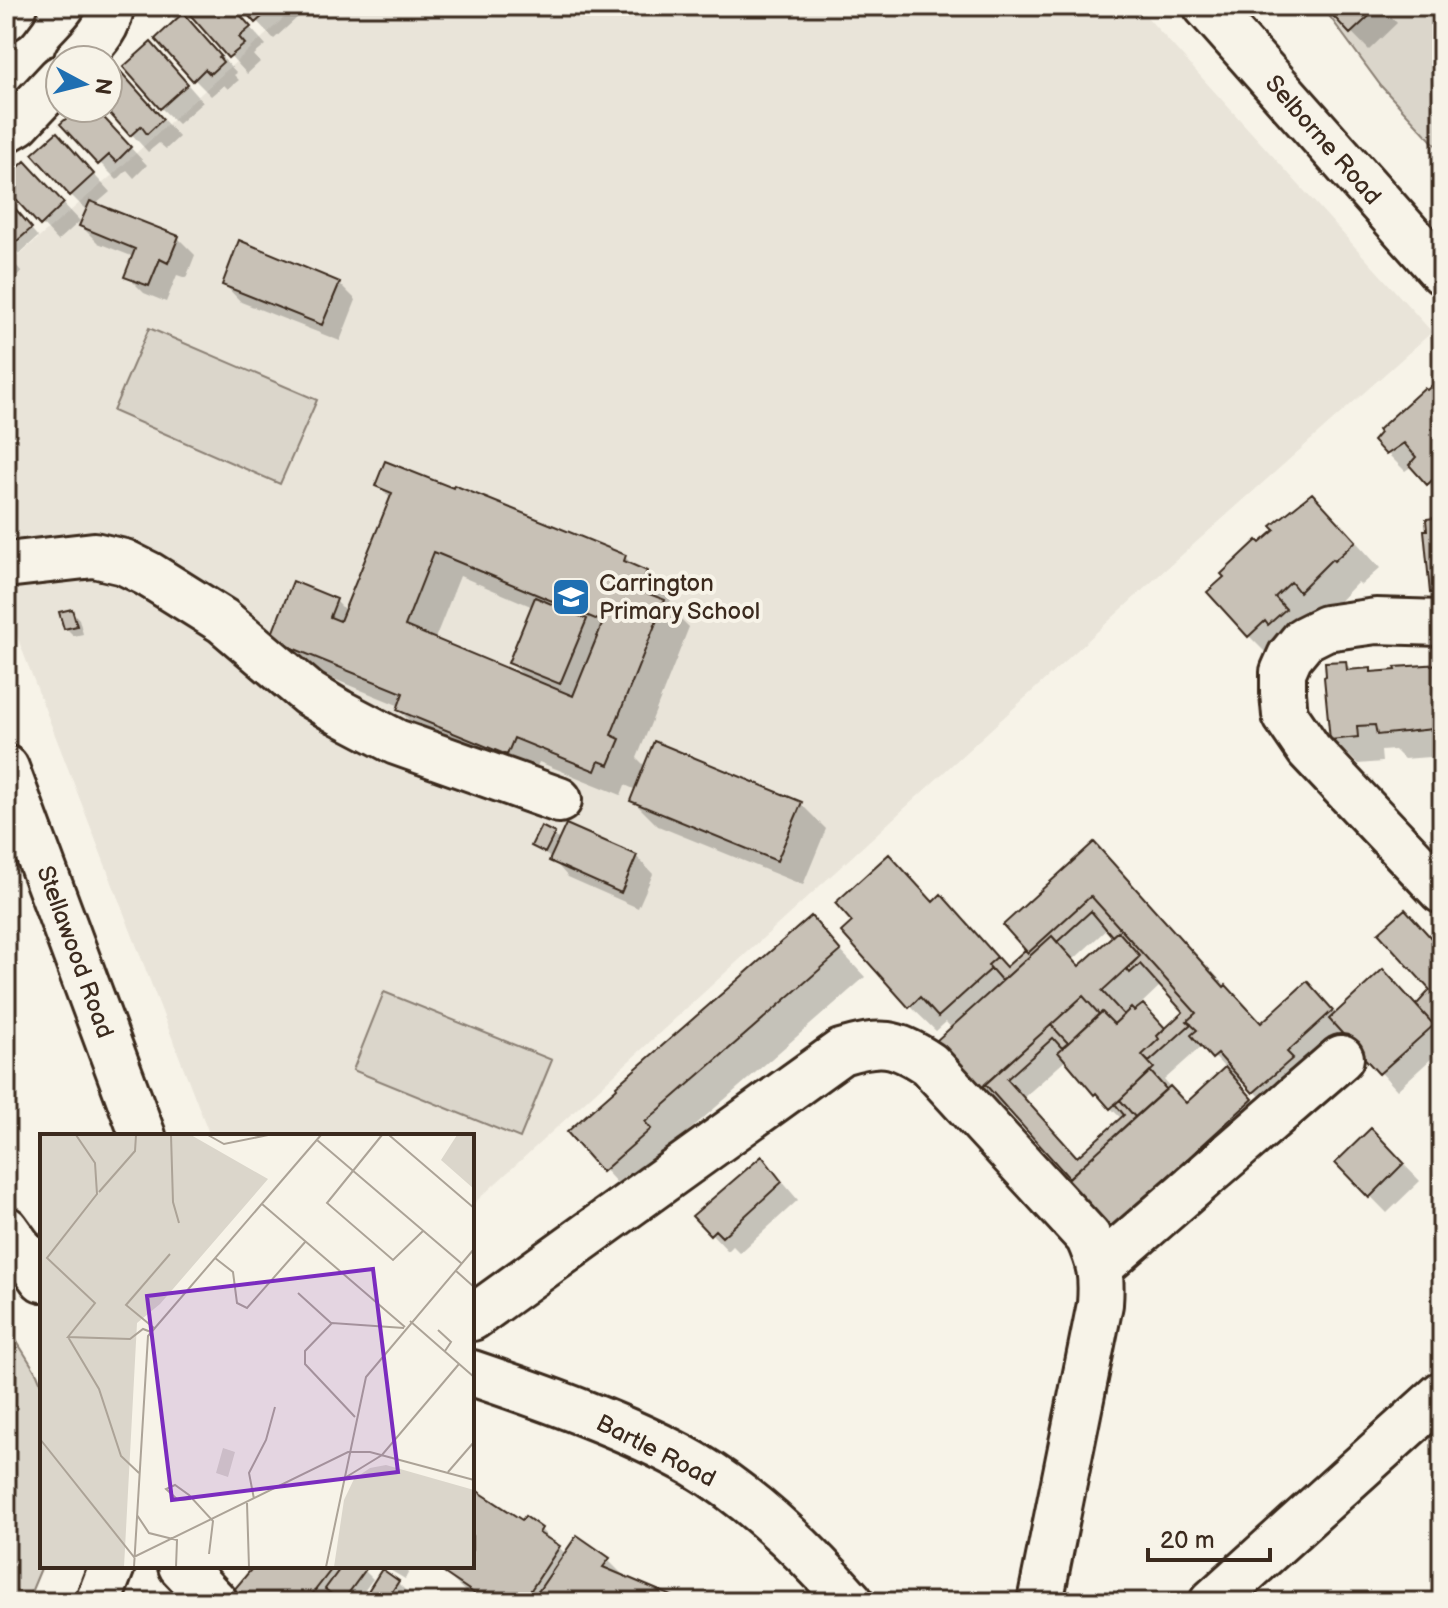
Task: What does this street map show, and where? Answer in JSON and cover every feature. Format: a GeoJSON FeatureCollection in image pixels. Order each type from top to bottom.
{"type":"FeatureCollection","features":[{"type":"Feature","properties":{"kind":"street"},"geometry":{"type":"LineString","coordinates":[[6,18],[15,6]]}},
{"type":"Feature","properties":{"kind":"street"},"geometry":{"type":"LineString","coordinates":[[92,44],[107,24],[111,6]]}},
{"type":"Feature","properties":{"kind":"street","name":"Selborne Road"},"geometry":{"type":"LineString","coordinates":[[1222,12],[1442,272]]}},
{"type":"Feature","properties":{"kind":"street"},"geometry":{"type":"LineString","coordinates":[[6,130],[18,123],[44,95]]}},
{"type":"Feature","properties":{"kind":"street"},"geometry":{"type":"LineString","coordinates":[[6,565],[94,555],[124,562],[223,621],[309,694],[339,712],[396,742],[559,800]]}},
{"type":"Feature","properties":{"kind":"street"},"geometry":{"type":"LineString","coordinates":[[1442,623],[1376,621],[1326,628],[1304,639],[1290,656],[1283,672],[1285,715],[1309,750],[1442,891]]}},
{"type":"Feature","properties":{"kind":"street","name":"Stellawood Road"},"geometry":{"type":"LineString","coordinates":[[6,768],[142,1134]]}},
{"type":"Feature","properties":{"kind":"street"},"geometry":{"type":"LineString","coordinates":[[474,1317],[841,1052],[869,1043],[889,1043],[910,1051],[929,1064],[1088,1237],[1100,1267],[1100,1304],[1040,1602]]}},
{"type":"Feature","properties":{"kind":"street"},"geometry":{"type":"LineString","coordinates":[[1100,1267],[1341,1058]]}},
{"type":"Feature","properties":{"kind":"street"},"geometry":{"type":"LineString","coordinates":[[6,1209],[40,1221]]}},
{"type":"Feature","properties":{"kind":"street"},"geometry":{"type":"LineString","coordinates":[[6,1229],[40,1276]]}},
{"type":"Feature","properties":{"kind":"street","name":"Bartle Road"},"geometry":{"type":"LineString","coordinates":[[474,1374],[608,1425],[694,1464],[744,1499],[851,1602]]}},
{"type":"Feature","properties":{"kind":"street"},"geometry":{"type":"LineString","coordinates":[[1212,1602],[1442,1394]]}},
{"type":"Feature","properties":{"kind":"street"},"geometry":{"type":"LineString","coordinates":[[98,1602],[111,1568]]}},
{"type":"Feature","properties":{"kind":"street"},"geometry":{"type":"LineString","coordinates":[[183,1568],[215,1602]]}},
{"type":"Feature","properties":{"kind":"shaded area","name":"Carrington Primary School"},"geometry":{"type":"Polygon","coordinates":[[[297,6],[1137,6],[1432,332],[1147,586],[474,1203],[474,1134],[209,1134],[6,608],[6,266],[110,177],[297,6]]]}},
{"type":"Feature","properties":{"kind":"shaded area"},"geometry":{"type":"Polygon","coordinates":[[[1322,6],[1442,6],[1442,152],[1381,86],[1322,6]]]}},
{"type":"Feature","properties":{"kind":"shaded area"},"geometry":{"type":"Polygon","coordinates":[[[149,328],[317,400],[280,484],[113,411],[149,328]]]}},
{"type":"Feature","properties":{"kind":"shaded area"},"geometry":{"type":"Polygon","coordinates":[[[384,992],[552,1060],[520,1138],[353,1070],[384,992]]]}},
{"type":"Feature","properties":{"kind":"shaded area"},"geometry":{"type":"Polygon","coordinates":[[[6,1324],[40,1381],[41,1568],[27,1602],[6,1602],[6,1324]]]}},
{"type":"Feature","properties":{"kind":"building"},"geometry":{"type":"Polygon","coordinates":[[[159,6],[179,6],[169,16],[159,6]]]}},
{"type":"Feature","properties":{"kind":"building"},"geometry":{"type":"Polygon","coordinates":[[[190,6],[232,6],[251,27],[239,37],[245,44],[228,58],[186,10],[190,6]]]}},
{"type":"Feature","properties":{"kind":"building"},"geometry":{"type":"Polygon","coordinates":[[[240,6],[274,6],[255,23],[240,6]]]}},
{"type":"Feature","properties":{"kind":"building"},"geometry":{"type":"Polygon","coordinates":[[[1324,6],[1380,6],[1350,34],[1324,6]]]}},
{"type":"Feature","properties":{"kind":"building"},"geometry":{"type":"Polygon","coordinates":[[[183,13],[223,62],[210,74],[205,69],[193,81],[155,39],[183,13]]]}},
{"type":"Feature","properties":{"kind":"building"},"geometry":{"type":"Polygon","coordinates":[[[151,42],[188,84],[160,109],[124,66],[151,42]]]}},
{"type":"Feature","properties":{"kind":"building"},"geometry":{"type":"Polygon","coordinates":[[[124,75],[163,119],[147,134],[141,126],[130,136],[119,124],[124,124],[124,75]]]}},
{"type":"Feature","properties":{"kind":"building"},"geometry":{"type":"Polygon","coordinates":[[[60,124],[110,124],[131,147],[116,162],[109,155],[98,165],[60,124]]]}},
{"type":"Feature","properties":{"kind":"building"},"geometry":{"type":"Polygon","coordinates":[[[57,132],[94,174],[70,196],[32,154],[57,132]]]}},
{"type":"Feature","properties":{"kind":"building"},"geometry":{"type":"Polygon","coordinates":[[[25,161],[64,203],[40,226],[6,189],[6,179],[25,161]]]}},
{"type":"Feature","properties":{"kind":"building"},"geometry":{"type":"Polygon","coordinates":[[[6,198],[32,228],[10,247],[6,242],[6,198]]]}},
{"type":"Feature","properties":{"kind":"building"},"geometry":{"type":"Polygon","coordinates":[[[90,201],[179,236],[168,263],[160,259],[149,286],[124,277],[135,249],[79,226],[90,201]]]}},
{"type":"Feature","properties":{"kind":"building"},"geometry":{"type":"Polygon","coordinates":[[[239,240],[340,282],[322,325],[222,285],[239,240]]]}},
{"type":"Feature","properties":{"kind":"building"},"geometry":{"type":"Polygon","coordinates":[[[1442,376],[1442,471],[1427,485],[1409,465],[1416,457],[1404,443],[1386,455],[1373,441],[1380,433],[1378,430],[1424,388],[1427,390],[1442,376]]]}},
{"type":"Feature","properties":{"kind":"building","name":"Carrington Primary School"},"geometry":{"type":"Polygon","coordinates":[[[385,461],[453,488],[454,485],[626,555],[624,561],[647,571],[639,590],[665,600],[611,735],[620,739],[609,765],[599,761],[595,771],[514,738],[507,755],[397,710],[403,693],[270,639],[293,581],[337,599],[330,617],[340,621],[392,493],[375,486],[385,461]],[[434,552],[405,626],[573,696],[603,622],[434,552]]]}},
{"type":"Feature","properties":{"kind":"building"},"geometry":{"type":"Polygon","coordinates":[[[1312,493],[1356,541],[1334,561],[1332,559],[1299,592],[1291,582],[1275,597],[1286,609],[1268,625],[1265,621],[1248,637],[1207,592],[1257,540],[1260,543],[1275,530],[1271,526],[1312,493]]]}},
{"type":"Feature","properties":{"kind":"building"},"geometry":{"type":"Polygon","coordinates":[[[1442,517],[1442,591],[1430,593],[1424,530],[1427,530],[1426,519],[1442,517]]]}},
{"type":"Feature","properties":{"kind":"building"},"geometry":{"type":"Polygon","coordinates":[[[535,597],[587,619],[560,684],[508,663],[535,597]]]}},
{"type":"Feature","properties":{"kind":"building"},"geometry":{"type":"Polygon","coordinates":[[[72,609],[77,626],[64,629],[59,612],[72,609]]]}},
{"type":"Feature","properties":{"kind":"building"},"geometry":{"type":"Polygon","coordinates":[[[1442,659],[1442,728],[1377,735],[1375,725],[1357,726],[1358,737],[1330,740],[1325,662],[1346,661],[1347,670],[1371,668],[1371,672],[1441,664],[1442,659]]]}},
{"type":"Feature","properties":{"kind":"building"},"geometry":{"type":"Polygon","coordinates":[[[654,741],[802,802],[777,861],[630,801],[654,741]]]}},
{"type":"Feature","properties":{"kind":"building"},"geometry":{"type":"Polygon","coordinates":[[[566,824],[637,855],[621,893],[549,861],[566,824]]]}},
{"type":"Feature","properties":{"kind":"building"},"geometry":{"type":"Polygon","coordinates":[[[541,826],[555,833],[545,853],[531,846],[541,826]]]}},
{"type":"Feature","properties":{"kind":"building"},"geometry":{"type":"Polygon","coordinates":[[[1094,842],[1224,987],[1226,985],[1261,1023],[1307,981],[1333,1010],[1287,1052],[1293,1058],[1253,1093],[1218,1054],[1212,1059],[1191,1035],[1197,1030],[1187,1021],[1196,1013],[1091,896],[1028,953],[1003,925],[1094,842]]]}},
{"type":"Feature","properties":{"kind":"building"},"geometry":{"type":"Polygon","coordinates":[[[889,854],[933,902],[941,894],[997,957],[988,965],[991,969],[938,1017],[920,997],[909,1008],[841,932],[852,922],[835,903],[889,854]]]}},
{"type":"Feature","properties":{"kind":"building"},"geometry":{"type":"Polygon","coordinates":[[[1091,896],[1196,1013],[1187,1021],[1191,1024],[1149,1062],[1142,1055],[1183,1012],[1140,964],[1130,973],[1127,969],[1140,956],[1118,931],[1112,936],[1091,911],[1057,942],[1052,936],[1002,981],[988,965],[997,957],[1006,967],[1025,950],[1028,953],[1091,896]]]}},
{"type":"Feature","properties":{"kind":"building"},"geometry":{"type":"Polygon","coordinates":[[[1405,909],[1442,950],[1442,1017],[1434,1025],[1416,1005],[1430,990],[1378,933],[1405,909]]]}},
{"type":"Feature","properties":{"kind":"building"},"geometry":{"type":"Polygon","coordinates":[[[811,916],[841,951],[645,1122],[651,1129],[602,1172],[567,1132],[811,916]]]}},
{"type":"Feature","properties":{"kind":"building"},"geometry":{"type":"Polygon","coordinates":[[[1118,931],[1140,956],[1102,991],[1124,1015],[1114,1024],[1102,1012],[1099,1014],[1083,996],[980,1089],[936,1041],[1052,936],[1079,966],[1118,931]]]}},
{"type":"Feature","properties":{"kind":"building"},"geometry":{"type":"Polygon","coordinates":[[[1383,969],[1434,1025],[1379,1074],[1329,1019],[1383,969]]]}},
{"type":"Feature","properties":{"kind":"building"},"geometry":{"type":"Polygon","coordinates":[[[1083,996],[1099,1014],[1068,1043],[1051,1025],[1083,996]]]}},
{"type":"Feature","properties":{"kind":"building"},"geometry":{"type":"Polygon","coordinates":[[[1143,1004],[1165,1028],[1157,1036],[1159,1039],[1142,1055],[1154,1068],[1110,1109],[1058,1052],[1102,1012],[1114,1024],[1131,1008],[1134,1011],[1143,1004]]]}},
{"type":"Feature","properties":{"kind":"building"},"geometry":{"type":"Polygon","coordinates":[[[1051,1025],[1068,1043],[1062,1048],[1053,1038],[1007,1079],[1077,1157],[1124,1115],[1115,1104],[1120,1100],[1135,1117],[1069,1178],[985,1084],[1051,1025]]]}},
{"type":"Feature","properties":{"kind":"building"},"geometry":{"type":"Polygon","coordinates":[[[1225,1067],[1253,1099],[1108,1231],[1064,1182],[1170,1086],[1186,1103],[1225,1067]]]}},
{"type":"Feature","properties":{"kind":"building"},"geometry":{"type":"Polygon","coordinates":[[[1150,1071],[1166,1089],[1135,1117],[1120,1100],[1150,1071]]]}},
{"type":"Feature","properties":{"kind":"building"},"geometry":{"type":"Polygon","coordinates":[[[1371,1128],[1404,1163],[1369,1198],[1335,1163],[1371,1128]]]}},
{"type":"Feature","properties":{"kind":"building"},"geometry":{"type":"Polygon","coordinates":[[[762,1156],[782,1182],[722,1237],[715,1230],[710,1235],[692,1216],[762,1156]]]}},
{"type":"Feature","properties":{"kind":"building"},"geometry":{"type":"Polygon","coordinates":[[[476,1490],[522,1520],[525,1516],[542,1528],[539,1533],[560,1546],[523,1602],[509,1592],[502,1602],[487,1602],[438,1569],[474,1568],[476,1490]]]}},
{"type":"Feature","properties":{"kind":"building"},"geometry":{"type":"Polygon","coordinates":[[[577,1535],[610,1558],[603,1567],[686,1602],[531,1602],[577,1535]]]}},
{"type":"Feature","properties":{"kind":"building"},"geometry":{"type":"Polygon","coordinates":[[[252,1568],[332,1568],[306,1602],[232,1602],[227,1598],[252,1568]]]}},
{"type":"Feature","properties":{"kind":"building"},"geometry":{"type":"Polygon","coordinates":[[[341,1568],[366,1569],[342,1602],[325,1589],[341,1568]]]}},
{"type":"Feature","properties":{"kind":"building"},"geometry":{"type":"Polygon","coordinates":[[[382,1569],[399,1581],[385,1602],[367,1602],[363,1599],[382,1569]]]}},
{"type":"Feature","properties":{"kind":"place","name":"Carrington Primary School"},"geometry":{"type":"Point","coordinates":[571,597]}}]}
